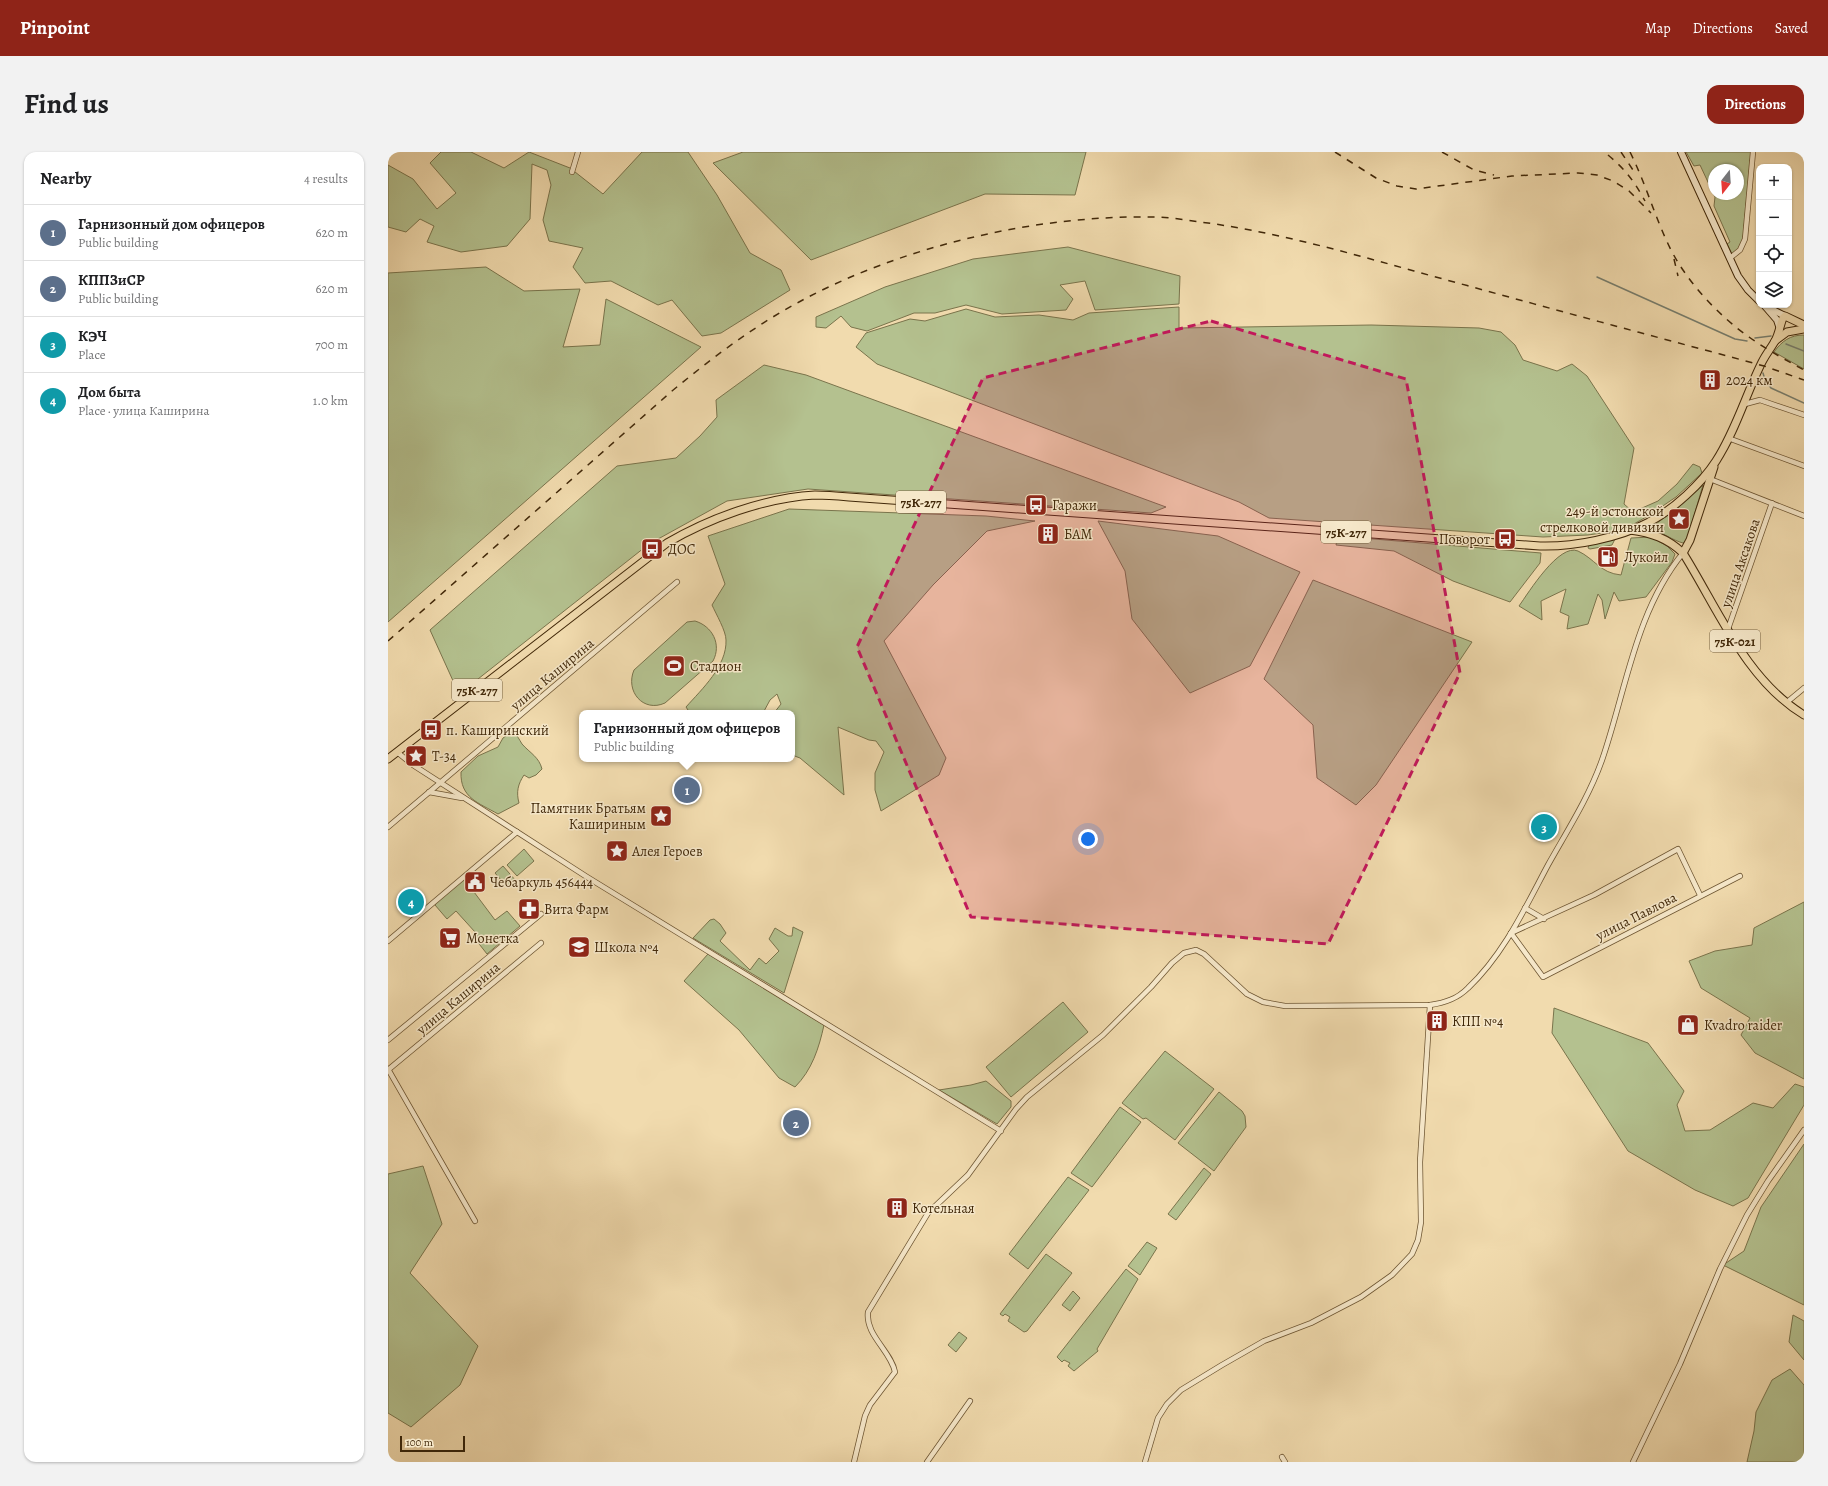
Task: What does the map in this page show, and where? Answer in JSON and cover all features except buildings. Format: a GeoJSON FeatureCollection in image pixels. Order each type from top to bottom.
{"type":"FeatureCollection","features":[{"type":"Feature","properties":{"kind":"main road"},"geometry":{"type":"LineString","coordinates":[[1681,152],[1730,258],[1748,290],[1756,298]]}},
{"type":"Feature","properties":{"kind":"main road"},"geometry":{"type":"LineString","coordinates":[[1767,308],[1777,320],[1780,329]]}},
{"type":"Feature","properties":{"kind":"main road"},"geometry":{"type":"LineString","coordinates":[[1770,308],[1804,325]]}},
{"type":"Feature","properties":{"kind":"main road"},"geometry":{"type":"LineString","coordinates":[[1683,554],[1690,540],[1716,461],[1745,404],[1762,362],[1775,341],[1785,316]]}},
{"type":"Feature","properties":{"kind":"main road"},"geometry":{"type":"LineString","coordinates":[[1775,341],[1787,332],[1793,320]]}},
{"type":"Feature","properties":{"kind":"main road"},"geometry":{"type":"LineString","coordinates":[[1787,332],[1804,329]]}},
{"type":"Feature","properties":{"kind":"main road"},"geometry":{"type":"LineString","coordinates":[[1628,530],[1649,522],[1676,503],[1716,461]]}},
{"type":"Feature","properties":{"kind":"main road","name":"75К-277"},"geometry":{"type":"LineString","coordinates":[[388,759],[667,543],[684,533],[733,514],[781,499],[816,495],[849,496],[1548,546],[1575,544],[1628,530]]}},
{"type":"Feature","properties":{"kind":"main road","name":"75К-021"},"geometry":{"type":"LineString","coordinates":[[1628,530],[1658,536],[1671,542],[1683,554],[1750,666],[1786,703],[1804,715]]}},
{"type":"Feature","properties":{"kind":"street"},"geometry":{"type":"LineString","coordinates":[[572,172],[578,152]]}},
{"type":"Feature","properties":{"kind":"street"},"geometry":{"type":"LineString","coordinates":[[1730,258],[1740,250],[1745,239],[1753,152]]}},
{"type":"Feature","properties":{"kind":"street"},"geometry":{"type":"LineString","coordinates":[[1745,404],[1760,400],[1804,415]]}},
{"type":"Feature","properties":{"kind":"street"},"geometry":{"type":"LineString","coordinates":[[1728,438],[1804,466]]}},
{"type":"Feature","properties":{"kind":"street"},"geometry":{"type":"LineString","coordinates":[[1710,479],[1804,516]]}},
{"type":"Feature","properties":{"kind":"street","name":"улица Аксакова"},"geometry":{"type":"LineString","coordinates":[[1728,629],[1772,503]]}},
{"type":"Feature","properties":{"kind":"street"},"geometry":{"type":"LineString","coordinates":[[854,1462],[861,1425],[870,1405],[895,1372],[894,1366],[879,1346],[869,1323],[867,1317],[870,1306],[928,1213],[968,1175],[1016,1109],[1027,1097],[1103,1035],[1151,987],[1172,963],[1184,953],[1196,950],[1204,954],[1247,994],[1263,1002],[1285,1006],[1430,1005],[1449,1001],[1467,989],[1486,969],[1511,933],[1586,794],[1601,761],[1645,622],[1667,575],[1683,554]]}},
{"type":"Feature","properties":{"kind":"street","name":"улица Каширина"},"geometry":{"type":"LineString","coordinates":[[388,827],[677,582]]}},
{"type":"Feature","properties":{"kind":"street"},"geometry":{"type":"LineString","coordinates":[[1786,703],[1804,688]]}},
{"type":"Feature","properties":{"kind":"street"},"geometry":{"type":"LineString","coordinates":[[397,752],[413,765],[517,832],[1001,1131]]}},
{"type":"Feature","properties":{"kind":"street"},"geometry":{"type":"LineString","coordinates":[[429,792],[464,798]]}},
{"type":"Feature","properties":{"kind":"street"},"geometry":{"type":"LineString","coordinates":[[388,941],[517,832]]}},
{"type":"Feature","properties":{"kind":"street"},"geometry":{"type":"LineString","coordinates":[[1511,933],[1594,895],[1678,849],[1700,895]]}},
{"type":"Feature","properties":{"kind":"street","name":"улица Павлова"},"geometry":{"type":"LineString","coordinates":[[1511,933],[1543,977],[1700,895],[1740,876]]}},
{"type":"Feature","properties":{"kind":"street"},"geometry":{"type":"LineString","coordinates":[[1525,908],[1544,919]]}},
{"type":"Feature","properties":{"kind":"street","name":"улица Каширина"},"geometry":{"type":"LineString","coordinates":[[388,1040],[541,914]]}},
{"type":"Feature","properties":{"kind":"street","name":"улица Каширина"},"geometry":{"type":"LineString","coordinates":[[475,1221],[388,1070],[541,943]]}},
{"type":"Feature","properties":{"kind":"street"},"geometry":{"type":"LineString","coordinates":[[1145,1462],[1158,1418],[1167,1404],[1182,1390],[1264,1341],[1311,1323],[1361,1297],[1392,1275],[1412,1254],[1418,1240],[1421,1222],[1420,1162],[1430,1005]]}},
{"type":"Feature","properties":{"kind":"street"},"geometry":{"type":"LineString","coordinates":[[1633,1462],[1680,1364],[1715,1280],[1747,1215],[1768,1181],[1804,1130]]}},
{"type":"Feature","properties":{"kind":"street"},"geometry":{"type":"LineString","coordinates":[[927,1462],[970,1401]]}},
{"type":"Feature","properties":{"kind":"street"},"geometry":{"type":"LineString","coordinates":[[1282,1457],[1285,1462]]}},
{"type":"Feature","properties":{"kind":"highlighted area"},"geometry":{"type":"Polygon","coordinates":[[[1211,321],[1406,379],[1460,673],[1328,944],[971,917],[857,647],[983,378],[1211,321]]]}},
{"type":"Feature","properties":{"kind":"green space"},"geometry":{"type":"Polygon","coordinates":[[[441,152],[471,152],[504,168],[529,152],[570,168],[603,194],[642,152],[688,152],[717,195],[750,253],[781,270],[790,290],[721,333],[702,336],[672,300],[658,305],[611,281],[585,283],[573,267],[583,248],[549,241],[543,220],[551,185],[547,170],[532,164],[530,219],[507,246],[461,252],[427,242],[434,226],[420,219],[406,232],[388,227],[388,165],[413,179],[437,209],[456,193],[430,163],[441,152]]]}},
{"type":"Feature","properties":{"kind":"green space"},"geometry":{"type":"Polygon","coordinates":[[[743,152],[1086,152],[1075,195],[985,194],[811,260],[713,163],[743,152]]]}},
{"type":"Feature","properties":{"kind":"green space"},"geometry":{"type":"Polygon","coordinates":[[[1686,152],[1751,152],[1743,239],[1739,248],[1732,254],[1727,244],[1730,242],[1714,206],[1715,200],[1744,200],[1744,164],[1708,164],[1708,182],[1700,165],[1694,166],[1686,152]]]}},
{"type":"Feature","properties":{"kind":"green space"},"geometry":{"type":"Polygon","coordinates":[[[1068,247],[1180,276],[1179,304],[1095,310],[1085,281],[1060,285],[1073,299],[1066,310],[1002,314],[966,305],[935,313],[914,313],[867,331],[851,327],[841,316],[826,328],[816,327],[816,317],[885,287],[973,259],[1068,247]]]}},
{"type":"Feature","properties":{"kind":"green space"},"geometry":{"type":"Polygon","coordinates":[[[486,267],[524,291],[580,289],[563,347],[600,345],[606,299],[701,347],[388,622],[388,273],[486,267]]]}},
{"type":"Feature","properties":{"kind":"green space"},"geometry":{"type":"Polygon","coordinates":[[[1179,307],[1179,328],[1371,325],[1479,328],[1501,332],[1515,345],[1523,360],[1557,371],[1572,364],[1587,376],[1634,448],[1624,504],[1633,512],[1658,501],[1677,484],[1693,464],[1700,467],[1702,473],[1676,497],[1648,516],[1623,530],[1588,535],[1543,537],[1269,518],[1239,502],[877,364],[856,347],[866,333],[910,319],[925,321],[966,309],[995,317],[1039,315],[1073,320],[1089,313],[1179,307]]]}},
{"type":"Feature","properties":{"kind":"green space"},"geometry":{"type":"Polygon","coordinates":[[[1804,335],[1804,369],[1774,352],[1790,337],[1804,335]]]}},
{"type":"Feature","properties":{"kind":"green space"},"geometry":{"type":"Polygon","coordinates":[[[764,365],[806,375],[1166,507],[1151,513],[808,489],[727,501],[649,544],[459,694],[430,630],[617,466],[676,458],[700,436],[717,417],[716,400],[764,365]]]}},
{"type":"Feature","properties":{"kind":"green space"},"geometry":{"type":"Polygon","coordinates":[[[1703,485],[1687,540],[1683,543],[1680,542],[1652,527],[1677,508],[1703,485]]]}},
{"type":"Feature","properties":{"kind":"green space"},"geometry":{"type":"Polygon","coordinates":[[[789,509],[986,516],[1035,521],[987,531],[933,585],[884,641],[946,758],[939,775],[881,811],[875,790],[875,773],[884,752],[876,741],[869,740],[838,727],[844,795],[800,758],[795,756],[795,710],[776,710],[781,704],[777,694],[770,700],[765,710],[688,710],[686,707],[706,685],[718,668],[725,650],[726,636],[712,605],[725,584],[708,536],[789,509]]]}},
{"type":"Feature","properties":{"kind":"green space"},"geometry":{"type":"Polygon","coordinates":[[[1098,521],[1218,536],[1300,572],[1250,666],[1190,693],[1132,619],[1125,571],[1098,521]]]}},
{"type":"Feature","properties":{"kind":"green space"},"geometry":{"type":"Polygon","coordinates":[[[1338,536],[1541,553],[1540,563],[1510,602],[1453,581],[1394,551],[1336,545],[1338,536]]]}},
{"type":"Feature","properties":{"kind":"green space"},"geometry":{"type":"Polygon","coordinates":[[[1651,537],[1667,546],[1675,554],[1672,562],[1646,597],[1619,601],[1614,592],[1605,619],[1602,600],[1598,594],[1588,624],[1567,629],[1569,616],[1560,612],[1566,589],[1541,601],[1542,620],[1519,606],[1545,570],[1562,554],[1570,550],[1578,551],[1608,572],[1621,575],[1631,538],[1651,537]]]}},
{"type":"Feature","properties":{"kind":"green space"},"geometry":{"type":"Polygon","coordinates":[[[1615,539],[1612,545],[1590,549],[1588,548],[1589,545],[1615,539]]]}},
{"type":"Feature","properties":{"kind":"green space"},"geometry":{"type":"Polygon","coordinates":[[[1313,580],[1472,642],[1376,785],[1356,805],[1317,778],[1313,725],[1264,679],[1313,580]]]}},
{"type":"Feature","properties":{"kind":"green space","name":"Стадион"},"geometry":{"type":"Polygon","coordinates":[[[695,621],[701,623],[711,631],[714,636],[716,642],[716,655],[713,661],[665,703],[650,705],[643,702],[634,692],[632,685],[634,670],[687,622],[695,621]]]}},
{"type":"Feature","properties":{"kind":"green space"},"geometry":{"type":"Polygon","coordinates":[[[513,731],[522,744],[536,758],[542,769],[536,775],[529,778],[524,775],[518,788],[519,803],[498,814],[478,803],[467,794],[462,781],[461,772],[478,756],[498,747],[503,738],[513,731]]]}},
{"type":"Feature","properties":{"kind":"green space"},"geometry":{"type":"Polygon","coordinates":[[[524,849],[534,861],[517,876],[507,865],[524,849]]]}},
{"type":"Feature","properties":{"kind":"green space"},"geometry":{"type":"Polygon","coordinates":[[[503,866],[516,881],[508,888],[495,873],[503,866]]]}},
{"type":"Feature","properties":{"kind":"green space"},"geometry":{"type":"Polygon","coordinates":[[[462,880],[465,880],[495,920],[507,911],[520,926],[487,954],[476,940],[475,932],[456,911],[447,919],[435,905],[436,902],[462,880]]]}},
{"type":"Feature","properties":{"kind":"green space"},"geometry":{"type":"Polygon","coordinates":[[[1804,902],[1804,1079],[1755,1053],[1741,1035],[1750,1018],[1701,988],[1689,961],[1715,951],[1752,945],[1754,928],[1804,902]]]}},
{"type":"Feature","properties":{"kind":"green space"},"geometry":{"type":"Polygon","coordinates":[[[714,919],[720,924],[726,933],[720,941],[750,970],[759,958],[766,964],[779,951],[769,939],[775,928],[788,936],[792,936],[793,927],[803,932],[784,993],[693,938],[710,920],[714,919]]]}},
{"type":"Feature","properties":{"kind":"green space"},"geometry":{"type":"Polygon","coordinates":[[[708,954],[824,1025],[814,1058],[806,1073],[795,1087],[779,1078],[739,1030],[684,981],[708,954]]]}},
{"type":"Feature","properties":{"kind":"green space"},"geometry":{"type":"Polygon","coordinates":[[[1063,1002],[1088,1032],[1011,1097],[986,1067],[1063,1002]]]}},
{"type":"Feature","properties":{"kind":"green space"},"geometry":{"type":"Polygon","coordinates":[[[1554,1008],[1648,1043],[1684,1091],[1677,1105],[1685,1131],[1710,1130],[1753,1103],[1773,1108],[1795,1084],[1804,1087],[1804,1105],[1748,1198],[1733,1206],[1695,1190],[1628,1151],[1552,1033],[1554,1008]]]}},
{"type":"Feature","properties":{"kind":"green space"},"geometry":{"type":"Polygon","coordinates":[[[1165,1051],[1214,1089],[1175,1140],[1146,1118],[1143,1119],[1122,1103],[1165,1051]]]}},
{"type":"Feature","properties":{"kind":"green space"},"geometry":{"type":"Polygon","coordinates":[[[986,1081],[1011,1101],[1011,1107],[997,1124],[939,1090],[971,1085],[986,1081]]]}},
{"type":"Feature","properties":{"kind":"green space"},"geometry":{"type":"Polygon","coordinates":[[[1219,1092],[1242,1111],[1245,1116],[1246,1127],[1214,1171],[1178,1143],[1219,1092]]]}},
{"type":"Feature","properties":{"kind":"green space"},"geometry":{"type":"Polygon","coordinates":[[[1120,1107],[1141,1122],[1092,1187],[1071,1173],[1120,1107]]]}},
{"type":"Feature","properties":{"kind":"green space"},"geometry":{"type":"Polygon","coordinates":[[[1804,1144],[1804,1305],[1723,1265],[1744,1251],[1761,1207],[1804,1144]]]}},
{"type":"Feature","properties":{"kind":"green space"},"geometry":{"type":"Polygon","coordinates":[[[423,1166],[442,1224],[410,1273],[478,1346],[460,1385],[411,1427],[388,1413],[388,1174],[423,1166]]]}},
{"type":"Feature","properties":{"kind":"green space"},"geometry":{"type":"Polygon","coordinates":[[[1204,1168],[1211,1174],[1176,1220],[1168,1214],[1204,1168]]]}},
{"type":"Feature","properties":{"kind":"green space"},"geometry":{"type":"Polygon","coordinates":[[[1068,1177],[1089,1190],[1028,1269],[1009,1254],[1068,1177]]]}},
{"type":"Feature","properties":{"kind":"green space"},"geometry":{"type":"Polygon","coordinates":[[[1147,1242],[1157,1248],[1140,1275],[1128,1266],[1147,1242]]]}},
{"type":"Feature","properties":{"kind":"green space"},"geometry":{"type":"Polygon","coordinates":[[[1046,1254],[1072,1273],[1027,1331],[1024,1332],[1008,1321],[1010,1317],[1005,1314],[1003,1316],[1000,1314],[1046,1254]]]}},
{"type":"Feature","properties":{"kind":"green space"},"geometry":{"type":"Polygon","coordinates":[[[1126,1269],[1138,1279],[1097,1349],[1098,1351],[1074,1371],[1068,1366],[1070,1363],[1064,1360],[1062,1362],[1057,1357],[1126,1269]]]}},
{"type":"Feature","properties":{"kind":"green space"},"geometry":{"type":"Polygon","coordinates":[[[1073,1291],[1080,1298],[1070,1311],[1062,1305],[1073,1291]]]}},
{"type":"Feature","properties":{"kind":"green space"},"geometry":{"type":"Polygon","coordinates":[[[1793,1315],[1804,1321],[1804,1360],[1789,1342],[1793,1315]]]}},
{"type":"Feature","properties":{"kind":"green space"},"geometry":{"type":"Polygon","coordinates":[[[959,1332],[967,1338],[956,1352],[948,1345],[959,1332]]]}},
{"type":"Feature","properties":{"kind":"green space"},"geometry":{"type":"Polygon","coordinates":[[[1790,1369],[1804,1385],[1804,1462],[1747,1462],[1754,1431],[1756,1412],[1772,1380],[1790,1369]]]}},
{"type":"Feature","properties":{"kind":"waterway"},"geometry":{"type":"LineString","coordinates":[[1597,277],[1735,339],[1747,341]]}},
{"type":"Feature","properties":{"kind":"waterway"},"geometry":{"type":"LineString","coordinates":[[1755,338],[1771,336]]}},
{"type":"Feature","properties":{"kind":"waterway"},"geometry":{"type":"LineString","coordinates":[[1786,344],[1804,351]]}},
{"type":"Feature","properties":{"kind":"waterway"},"geometry":{"type":"LineString","coordinates":[[1763,373],[1765,380],[1771,388],[1804,403]]}},
{"type":"Feature","properties":{"kind":"railway"},"geometry":{"type":"LineString","coordinates":[[1335,152],[1376,178],[1397,186],[1416,189],[1512,176],[1578,173],[1597,175],[1613,181],[1629,191],[1651,213]]}},
{"type":"Feature","properties":{"kind":"railway"},"geometry":{"type":"LineString","coordinates":[[1442,152],[1474,170],[1494,175]]}},
{"type":"Feature","properties":{"kind":"railway"},"geometry":{"type":"LineString","coordinates":[[1621,152],[1635,173]]}},
{"type":"Feature","properties":{"kind":"railway"},"geometry":{"type":"LineString","coordinates":[[1630,152],[1660,226],[1671,250],[1686,275],[1705,298],[1738,329],[1776,355],[1804,370]]}},
{"type":"Feature","properties":{"kind":"railway"},"geometry":{"type":"LineString","coordinates":[[1608,155],[1629,176],[1645,201]]}},
{"type":"Feature","properties":{"kind":"railway"},"geometry":{"type":"LineString","coordinates":[[388,641],[672,391],[718,355],[766,321],[782,311],[839,282],[881,265],[925,250],[1017,228],[1108,218],[1153,217],[1174,218],[1260,232],[1337,250],[1720,354],[1764,366],[1804,380]]}},
{"type":"Feature","properties":{"kind":"railway"},"geometry":{"type":"LineString","coordinates":[[1674,259],[1678,276]]}},
{"type":"Feature","properties":{"kind":"place","name":"2024 км"},"geometry":{"type":"Point","coordinates":[1710,380]}},
{"type":"Feature","properties":{"kind":"place","name":"Гаражи"},"geometry":{"type":"Point","coordinates":[1036,505]}},
{"type":"Feature","properties":{"kind":"place","name":"249-й эстонской стрелковой дивизии"},"geometry":{"type":"Point","coordinates":[1679,519]}},
{"type":"Feature","properties":{"kind":"place","name":"БАМ"},"geometry":{"type":"Point","coordinates":[1048,534]}},
{"type":"Feature","properties":{"kind":"place","name":"Поворот"},"geometry":{"type":"Point","coordinates":[1505,539]}},
{"type":"Feature","properties":{"kind":"place","name":"ДОС"},"geometry":{"type":"Point","coordinates":[652,549]}},
{"type":"Feature","properties":{"kind":"place","name":"Лукойл"},"geometry":{"type":"Point","coordinates":[1608,557]}},
{"type":"Feature","properties":{"kind":"place","name":"Стадион"},"geometry":{"type":"Point","coordinates":[674,666]}},
{"type":"Feature","properties":{"kind":"place","name":"п. Каширинский"},"geometry":{"type":"Point","coordinates":[431,730]}},
{"type":"Feature","properties":{"kind":"place","name":"Т-34"},"geometry":{"type":"Point","coordinates":[416,756]}},
{"type":"Feature","properties":{"kind":"place","name":"Гарнизонный дом офицеров"},"geometry":{"type":"Point","coordinates":[687,790]}},
{"type":"Feature","properties":{"kind":"place","name":"Памятник Братьям Кашириным"},"geometry":{"type":"Point","coordinates":[661,816]}},
{"type":"Feature","properties":{"kind":"place","name":"КЭЧ"},"geometry":{"type":"Point","coordinates":[1544,827]}},
{"type":"Feature","properties":{"kind":"place","name":"Алея Героев"},"geometry":{"type":"Point","coordinates":[617,851]}},
{"type":"Feature","properties":{"kind":"place","name":"Чебаpкуль 456444"},"geometry":{"type":"Point","coordinates":[475,882]}},
{"type":"Feature","properties":{"kind":"place","name":"Дом быта"},"geometry":{"type":"Point","coordinates":[411,902]}},
{"type":"Feature","properties":{"kind":"place","name":"Вита Фарм"},"geometry":{"type":"Point","coordinates":[529,909]}},
{"type":"Feature","properties":{"kind":"place","name":"Монетка"},"geometry":{"type":"Point","coordinates":[450,938]}},
{"type":"Feature","properties":{"kind":"place","name":"Школа №4"},"geometry":{"type":"Point","coordinates":[579,947]}},
{"type":"Feature","properties":{"kind":"place","name":"КПП №4"},"geometry":{"type":"Point","coordinates":[1437,1021]}},
{"type":"Feature","properties":{"kind":"place","name":"Kvadro raider"},"geometry":{"type":"Point","coordinates":[1688,1025]}},
{"type":"Feature","properties":{"kind":"place","name":"КППЗиСР"},"geometry":{"type":"Point","coordinates":[796,1123]}},
{"type":"Feature","properties":{"kind":"place","name":"Котельная"},"geometry":{"type":"Point","coordinates":[897,1208]}}]}
